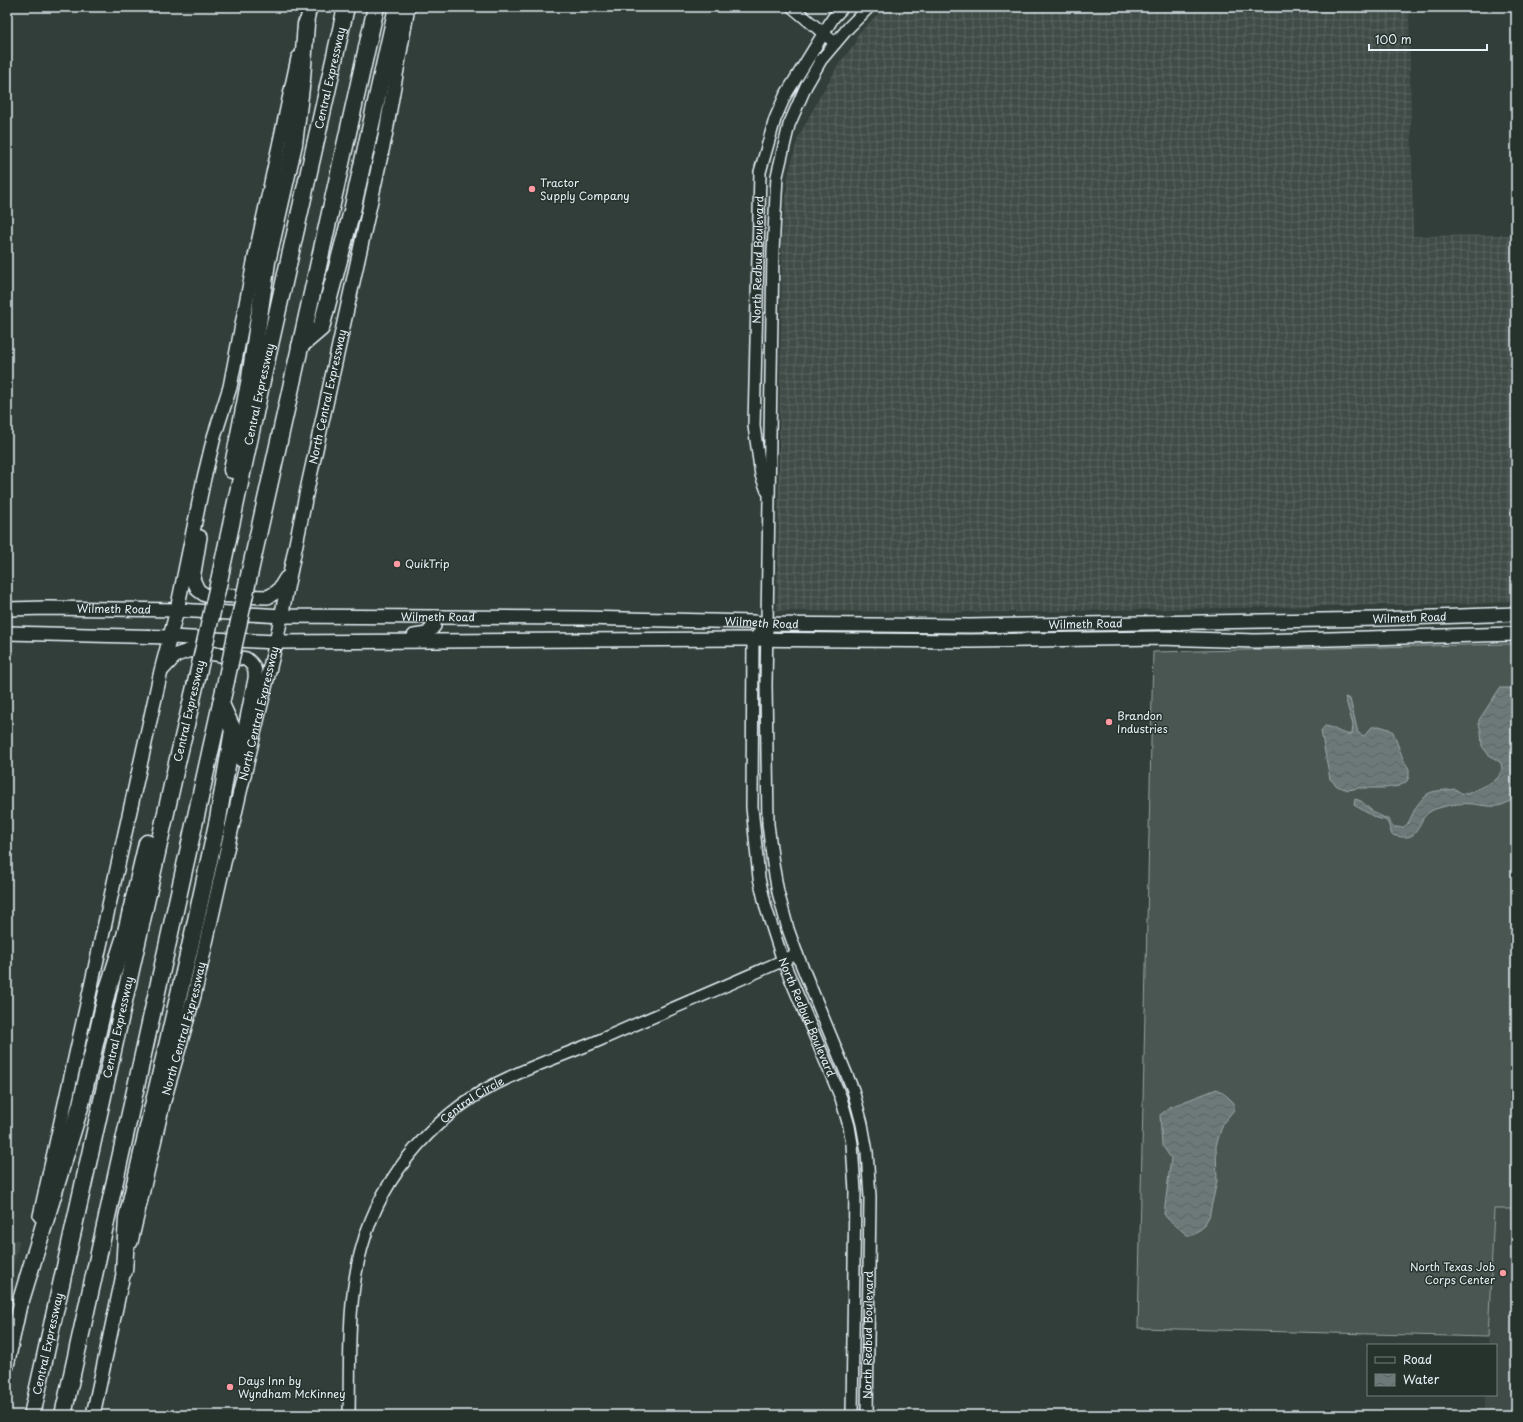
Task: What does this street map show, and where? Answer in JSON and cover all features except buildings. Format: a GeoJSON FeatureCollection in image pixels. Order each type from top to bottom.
{"type":"FeatureCollection","features":[{"type":"Feature","properties":{"kind":"highway","name":"Central Expressway"},"geometry":{"type":"LineString","coordinates":[[32,1415],[346,7]]}},
{"type":"Feature","properties":{"kind":"highway"},"geometry":{"type":"LineString","coordinates":[[63,1415],[376,7]]}},
{"type":"Feature","properties":{"kind":"highway"},"geometry":{"type":"LineString","coordinates":[[300,346],[321,328],[352,211],[397,7]]}},
{"type":"Feature","properties":{"kind":"highway"},"geometry":{"type":"LineString","coordinates":[[219,581],[220,524],[250,378],[267,262],[294,144],[302,80],[306,24]]}},
{"type":"Feature","properties":{"kind":"highway"},"geometry":{"type":"LineString","coordinates":[[124,1270],[127,1218],[218,819],[233,730],[221,704]]}},
{"type":"Feature","properties":{"kind":"highway"},"geometry":{"type":"LineString","coordinates":[[21,1300],[81,1104],[107,992],[126,936],[152,822],[177,763]]}},
{"type":"Feature","properties":{"kind":"main road"},"geometry":{"type":"LineString","coordinates":[[7,1366],[161,671],[177,610],[204,478],[214,437],[230,386],[255,257],[310,7]]}},
{"type":"Feature","properties":{"kind":"main road","name":"North Central Expressway"},"geometry":{"type":"LineString","coordinates":[[93,1415],[124,1270],[163,1104],[197,981],[282,616],[289,574],[385,137],[408,7]]}},
{"type":"Feature","properties":{"kind":"main road"},"geometry":{"type":"LineString","coordinates":[[204,478],[203,522],[193,579],[198,590],[205,595],[268,597],[278,592],[289,574]]}},
{"type":"Feature","properties":{"kind":"main road","name":"Wilmeth Road"},"geometry":{"type":"LineString","coordinates":[[7,609],[47,608],[177,610],[282,616],[582,618],[753,622],[767,624],[970,626],[1378,619],[1516,614]]}},
{"type":"Feature","properties":{"kind":"main road"},"geometry":{"type":"LineString","coordinates":[[334,641],[362,636],[417,636],[427,634],[434,626],[435,617]]}},
{"type":"Feature","properties":{"kind":"main road"},"geometry":{"type":"LineString","coordinates":[[581,640],[582,618]]}},
{"type":"Feature","properties":{"kind":"main road"},"geometry":{"type":"LineString","coordinates":[[1124,623],[1124,638]]}},
{"type":"Feature","properties":{"kind":"main road","name":"Wilmeth Road"},"geometry":{"type":"LineString","coordinates":[[7,633],[170,637],[276,642],[581,640],[970,641],[1124,638],[1255,641],[1516,634]]}},
{"type":"Feature","properties":{"kind":"main road"},"geometry":{"type":"LineString","coordinates":[[161,671],[176,655],[191,650],[246,659],[253,664],[256,670],[243,738],[239,796]]}},
{"type":"Feature","properties":{"kind":"street"},"geometry":{"type":"LineString","coordinates":[[792,7],[835,44]]}},
{"type":"Feature","properties":{"kind":"street","name":"North Redbud Boulevard"},"geometry":{"type":"LineString","coordinates":[[769,499],[761,475],[754,426],[760,172],[775,120],[784,96],[833,18],[843,7]]}},
{"type":"Feature","properties":{"kind":"street","name":"North Redbud Boulevard"},"geometry":{"type":"LineString","coordinates":[[867,1415],[870,1186],[867,1152],[864,1133],[853,1090],[797,954],[788,929],[778,892],[770,839],[766,700],[773,251],[777,176],[790,125],[800,97],[821,60],[869,7]]}},
{"type":"Feature","properties":{"kind":"street"},"geometry":{"type":"LineString","coordinates":[[753,640],[767,624]]}},
{"type":"Feature","properties":{"kind":"street","name":"North Redbud Boulevard"},"geometry":{"type":"LineString","coordinates":[[753,640],[752,808],[753,832],[759,878],[766,908],[782,961],[837,1087],[846,1112],[851,1136],[855,1191],[852,1415]]}},
{"type":"Feature","properties":{"kind":"street","name":"Central Circle"},"geometry":{"type":"LineString","coordinates":[[349,1415],[353,1300],[357,1268],[362,1246],[371,1220],[386,1189],[408,1157],[431,1131],[459,1107],[486,1089],[509,1077],[797,954]]}},
{"type":"Feature","properties":{"kind":"street"},"geometry":{"type":"LineString","coordinates":[[851,1136],[864,1133]]}},
{"type":"Feature","properties":{"kind":"street"},"geometry":{"type":"LineString","coordinates":[[854,1314],[869,1315]]}},
{"type":"Feature","properties":{"kind":"shaded area"},"geometry":{"type":"Polygon","coordinates":[[[885,7],[1409,7],[1413,236],[1516,235],[1516,600],[1494,603],[1016,612],[777,611],[782,261],[781,240],[789,172],[798,138],[840,62],[856,43],[856,36],[885,7]]]}},
{"type":"Feature","properties":{"kind":"shaded area"},"geometry":{"type":"Polygon","coordinates":[[[1516,644],[1516,1209],[1494,1209],[1488,1337],[1138,1328],[1153,652],[1516,644]]]}},
{"type":"Feature","properties":{"kind":"shaded area","name":"North Texas Job Corps Center"},"geometry":{"type":"Polygon","coordinates":[[[1494,1208],[1516,1209],[1516,1415],[1485,1415],[1485,1396],[1497,1396],[1497,1344],[1488,1344],[1494,1208]]]}},
{"type":"Feature","properties":{"kind":"shaded area"},"geometry":{"type":"Polygon","coordinates":[[[7,1239],[20,1240],[7,1291],[7,1239]]]}},
{"type":"Feature","properties":{"kind":"water"},"geometry":{"type":"Polygon","coordinates":[[[1500,688],[1516,688],[1516,797],[1505,804],[1497,806],[1461,804],[1435,809],[1425,816],[1414,834],[1409,837],[1392,835],[1388,823],[1385,820],[1376,818],[1354,805],[1355,799],[1361,801],[1373,812],[1389,820],[1392,826],[1401,827],[1409,822],[1417,805],[1431,792],[1455,789],[1461,793],[1467,794],[1498,778],[1502,769],[1501,763],[1488,754],[1482,746],[1479,720],[1500,688]]]}},
{"type":"Feature","properties":{"kind":"water"},"geometry":{"type":"Polygon","coordinates":[[[1345,697],[1350,699],[1358,733],[1364,736],[1372,727],[1379,726],[1393,732],[1403,759],[1409,769],[1407,781],[1399,786],[1348,790],[1337,786],[1330,779],[1321,731],[1325,726],[1345,734],[1352,734],[1353,725],[1345,697]]]}},
{"type":"Feature","properties":{"kind":"water"},"geometry":{"type":"Polygon","coordinates":[[[1217,1089],[1234,1103],[1234,1110],[1223,1123],[1216,1146],[1217,1181],[1209,1217],[1202,1228],[1193,1235],[1187,1235],[1164,1214],[1171,1158],[1162,1145],[1160,1115],[1170,1107],[1217,1089]]]}},
{"type":"Feature","properties":{"kind":"place","name":"Tractor Supply Company"},"geometry":{"type":"Point","coordinates":[532,189]}},
{"type":"Feature","properties":{"kind":"place","name":"QuikTrip"},"geometry":{"type":"Point","coordinates":[397,564]}},
{"type":"Feature","properties":{"kind":"place","name":"Brandon Industries"},"geometry":{"type":"Point","coordinates":[1109,722]}},
{"type":"Feature","properties":{"kind":"place","name":"North Texas Job Corps Center"},"geometry":{"type":"Point","coordinates":[1503,1273]}},
{"type":"Feature","properties":{"kind":"place","name":"Days Inn by Wyndham McKinney"},"geometry":{"type":"Point","coordinates":[230,1387]}}]}
